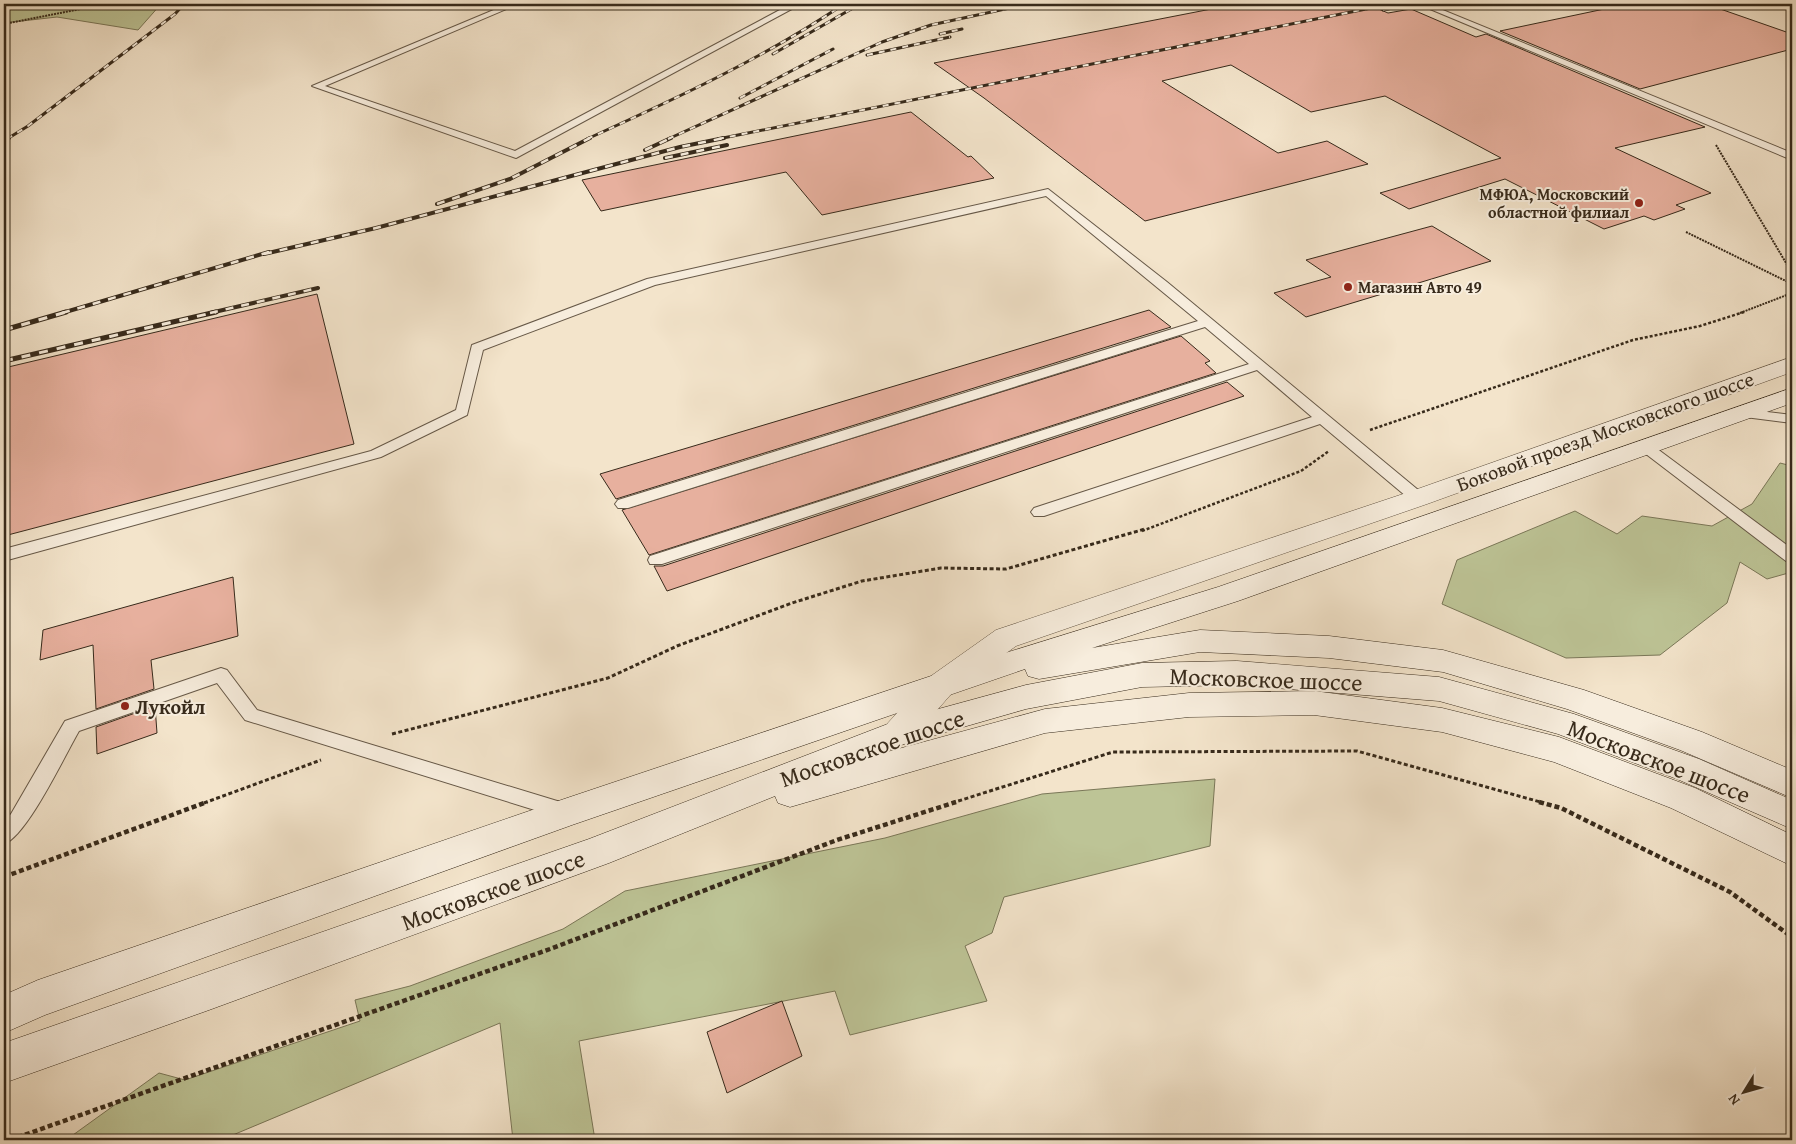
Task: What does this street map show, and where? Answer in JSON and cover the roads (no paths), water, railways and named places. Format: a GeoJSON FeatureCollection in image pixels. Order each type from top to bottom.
{"type":"FeatureCollection","features":[{"type":"Feature","properties":{"kind":"main road","name":"Боковой проезд Московского шоссе"},"geometry":{"type":"LineString","coordinates":[[942,684],[1006,638],[1418,498],[1792,364]]}},
{"type":"Feature","properties":{"kind":"main road"},"geometry":{"type":"LineString","coordinates":[[898,733],[942,684],[1228,594],[1647,448],[1792,395]]}},
{"type":"Feature","properties":{"kind":"main road"},"geometry":{"type":"LineString","coordinates":[[942,684],[1200,641],[1329,646],[1443,661],[1574,699],[1691,741],[1792,784]]}},
{"type":"Feature","properties":{"kind":"main road","name":"Московское шоссе"},"geometry":{"type":"LineString","coordinates":[[4,1063],[218,989],[597,852],[898,733],[1026,697],[1142,675],[1237,673],[1439,689],[1563,722],[1688,769],[1792,815]]}},
{"type":"Feature","properties":{"kind":"main road","name":"Московское шоссе"},"geometry":{"type":"LineString","coordinates":[[4,1014],[38,999],[567,812],[942,684]]}},
{"type":"Feature","properties":{"kind":"main road"},"geometry":{"type":"LineString","coordinates":[[597,852],[881,766],[1045,720],[1188,705],[1314,703],[1442,720],[1559,750],[1683,798],[1792,851]]}},
{"type":"Feature","properties":{"kind":"lane"},"geometry":{"type":"LineString","coordinates":[[514,4],[316,86],[516,155],[798,4]]}},
{"type":"Feature","properties":{"kind":"lane"},"geometry":{"type":"LineString","coordinates":[[1422,4],[1792,157]]}},
{"type":"Feature","properties":{"kind":"lane"},"geometry":{"type":"LineString","coordinates":[[4,555],[376,454],[462,412],[476,348],[651,282],[1048,192],[1260,365],[1418,498]]}},
{"type":"Feature","properties":{"kind":"lane"},"geometry":{"type":"LineString","coordinates":[[623,504],[1208,322]]}},
{"type":"Feature","properties":{"kind":"lane"},"geometry":{"type":"LineString","coordinates":[[656,560],[1260,365]]}},
{"type":"Feature","properties":{"kind":"lane"},"geometry":{"type":"LineString","coordinates":[[1742,413],[1792,419]]}},
{"type":"Feature","properties":{"kind":"lane"},"geometry":{"type":"LineString","coordinates":[[1039,512],[1324,418]]}},
{"type":"Feature","properties":{"kind":"lane"},"geometry":{"type":"LineString","coordinates":[[1647,448],[1792,557]]}},
{"type":"Feature","properties":{"kind":"lane"},"geometry":{"type":"LineString","coordinates":[[4,835],[18,820],[72,726],[221,675],[251,715],[567,812]]}},
{"type":"Feature","properties":{"kind":"railway"},"geometry":{"type":"LineString","coordinates":[[7,139],[28,126],[175,14],[184,4]]}},
{"type":"Feature","properties":{"kind":"railway"},"geometry":{"type":"LineString","coordinates":[[587,139],[686,93],[751,60],[814,24],[844,4]]}},
{"type":"Feature","properties":{"kind":"railway"},"geometry":{"type":"LineString","coordinates":[[773,54],[860,4]]}},
{"type":"Feature","properties":{"kind":"railway"},"geometry":{"type":"LineString","coordinates":[[668,139],[882,42],[931,25],[1028,4]]}},
{"type":"Feature","properties":{"kind":"railway"},"geometry":{"type":"LineString","coordinates":[[718,139],[1391,4]]}},
{"type":"Feature","properties":{"kind":"railway"},"geometry":{"type":"LineString","coordinates":[[1383,10],[1412,4]]}},
{"type":"Feature","properties":{"kind":"railway"},"geometry":{"type":"LineString","coordinates":[[940,34],[962,29]]}},
{"type":"Feature","properties":{"kind":"railway"},"geometry":{"type":"LineString","coordinates":[[867,55],[950,37]]}},
{"type":"Feature","properties":{"kind":"railway"},"geometry":{"type":"LineString","coordinates":[[740,98],[833,49]]}},
{"type":"Feature","properties":{"kind":"railway"},"geometry":{"type":"LineString","coordinates":[[4,141],[9,138]]}},
{"type":"Feature","properties":{"kind":"railway"},"geometry":{"type":"LineString","coordinates":[[437,204],[510,179],[590,138]]}},
{"type":"Feature","properties":{"kind":"railway"},"geometry":{"type":"LineString","coordinates":[[645,150],[671,138]]}},
{"type":"Feature","properties":{"kind":"railway"},"geometry":{"type":"LineString","coordinates":[[264,254],[376,228],[680,147],[724,138]]}},
{"type":"Feature","properties":{"kind":"railway"},"geometry":{"type":"LineString","coordinates":[[665,158],[727,145]]}},
{"type":"Feature","properties":{"kind":"railway"},"geometry":{"type":"LineString","coordinates":[[62,313],[269,252]]}},
{"type":"Feature","properties":{"kind":"railway"},"geometry":{"type":"LineString","coordinates":[[210,313],[318,288]]}},
{"type":"Feature","properties":{"kind":"railway"},"geometry":{"type":"LineString","coordinates":[[4,330],[66,312]]}},
{"type":"Feature","properties":{"kind":"railway"},"geometry":{"type":"LineString","coordinates":[[4,361],[216,312]]}},
{"type":"Feature","properties":{"kind":"place","name":"МФЮА, Московский областной филиал"},"geometry":{"type":"Point","coordinates":[1639,203]}},
{"type":"Feature","properties":{"kind":"place","name":"Магазин Авто 49"},"geometry":{"type":"Point","coordinates":[1348,287]}},
{"type":"Feature","properties":{"kind":"place","name":"Лукойл"},"geometry":{"type":"Point","coordinates":[125,706]}}]}
